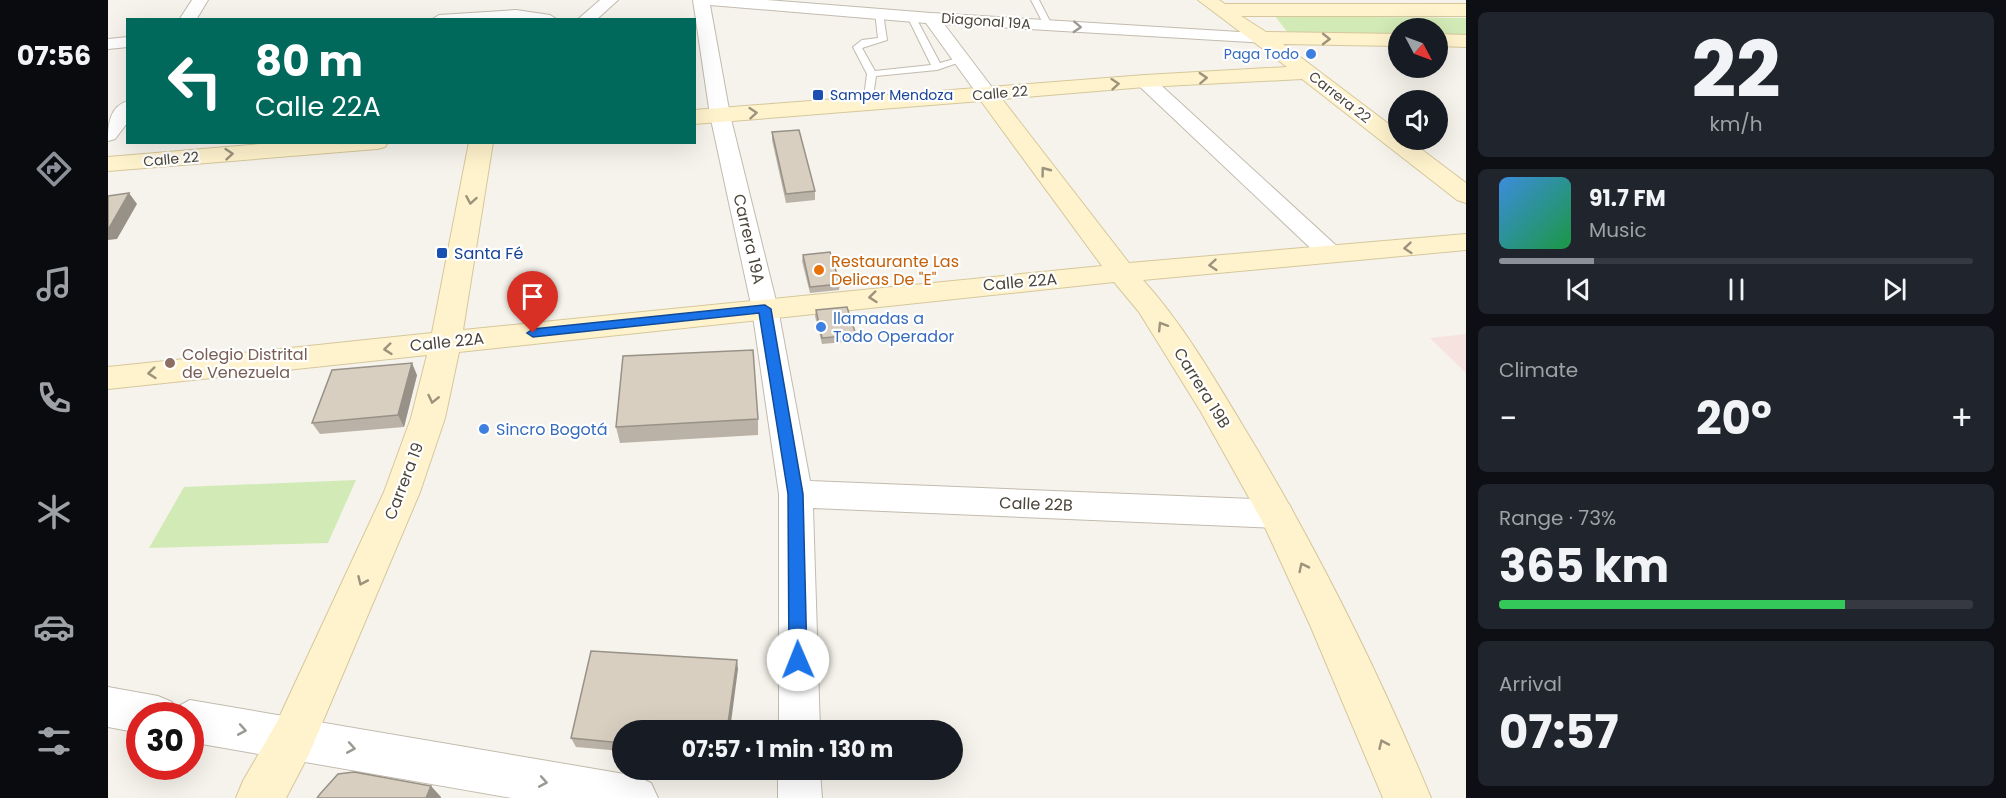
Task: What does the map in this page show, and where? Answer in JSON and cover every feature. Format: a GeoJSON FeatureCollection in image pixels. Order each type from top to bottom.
{"type":"FeatureCollection","features":[{"type":"Feature","properties":{"kind":"street"},"geometry":{"type":"LineString","coordinates":[[188,18],[200,0]]}},
{"type":"Feature","properties":{"kind":"street"},"geometry":{"type":"LineString","coordinates":[[588,18],[610,0]]}},
{"type":"Feature","properties":{"kind":"street","name":"Diagonal 19A"},"geometry":{"type":"LineString","coordinates":[[703,0],[1266,40]]}},
{"type":"Feature","properties":{"kind":"street","name":"Carrera 19A"},"geometry":{"type":"LineString","coordinates":[[703,0],[707,116],[765,309],[796,494],[799,720]]}},
{"type":"Feature","properties":{"kind":"street"},"geometry":{"type":"LineString","coordinates":[[1215,5],[1466,10]]}},
{"type":"Feature","properties":{"kind":"street","name":"Carrera 22"},"geometry":{"type":"LineString","coordinates":[[1215,5],[1266,40],[1466,195]]}},
{"type":"Feature","properties":{"kind":"street","name":"Carrera 22"},"geometry":{"type":"LineString","coordinates":[[1248,5],[1266,40]]}},
{"type":"Feature","properties":{"kind":"street"},"geometry":{"type":"LineString","coordinates":[[470,18],[516,15],[536,18]]}},
{"type":"Feature","properties":{"kind":"street","name":"Carrera 19B"},"geometry":{"type":"LineString","coordinates":[[931,18],[1121,272],[1150,306],[1213,404],[1277,514],[1329,620],[1407,798]]}},
{"type":"Feature","properties":{"kind":"street"},"geometry":{"type":"LineString","coordinates":[[1266,40],[1388,40]]}},
{"type":"Feature","properties":{"kind":"street"},"geometry":{"type":"LineString","coordinates":[[1448,40],[1466,41]]}},
{"type":"Feature","properties":{"kind":"street"},"geometry":{"type":"LineString","coordinates":[[108,44],[126,42]]}},
{"type":"Feature","properties":{"kind":"street","name":"Calle 22"},"geometry":{"type":"LineString","coordinates":[[707,116],[1145,81],[1306,72]]}},
{"type":"Feature","properties":{"kind":"street"},"geometry":{"type":"LineString","coordinates":[[1145,81],[1331,254]]}},
{"type":"Feature","properties":{"kind":"street"},"geometry":{"type":"LineString","coordinates":[[108,135],[126,110]]}},
{"type":"Feature","properties":{"kind":"street","name":"Calle 22"},"geometry":{"type":"LineString","coordinates":[[108,164],[353,144]]}},
{"type":"Feature","properties":{"kind":"street","name":"Carrera 19"},"geometry":{"type":"LineString","coordinates":[[260,798],[293,738],[402,492],[428,418],[446,342],[481,144]]}},
{"type":"Feature","properties":{"kind":"street","name":"Calle 22A"},"geometry":{"type":"LineString","coordinates":[[108,378],[1121,272],[1466,243]]}},
{"type":"Feature","properties":{"kind":"street","name":"Calle 22B"},"geometry":{"type":"LineString","coordinates":[[796,494],[1277,514]]}},
{"type":"Feature","properties":{"kind":"street"},"geometry":{"type":"LineString","coordinates":[[108,707],[126,710]]}},
{"type":"Feature","properties":{"kind":"street"},"geometry":{"type":"LineString","coordinates":[[204,723],[636,798]]}},
{"type":"Feature","properties":{"kind":"street"},"geometry":{"type":"LineString","coordinates":[[799,780],[800,798]]}},
{"type":"Feature","properties":{"kind":"lane"},"geometry":{"type":"LineString","coordinates":[[1035,0],[1048,25]]}},
{"type":"Feature","properties":{"kind":"lane"},"geometry":{"type":"LineString","coordinates":[[867,104],[872,74],[857,47],[865,42],[883,40],[879,14]]}},
{"type":"Feature","properties":{"kind":"lane"},"geometry":{"type":"LineString","coordinates":[[912,16],[937,68]]}},
{"type":"Feature","properties":{"kind":"lane"},"geometry":{"type":"LineString","coordinates":[[872,74],[937,68],[961,60]]}},
{"type":"Feature","properties":{"kind":"shaded area"},"geometry":{"type":"Polygon","coordinates":[[[1466,334],[1466,373],[1430,338],[1466,334]]]}},
{"type":"Feature","properties":{"kind":"green space"},"geometry":{"type":"Polygon","coordinates":[[[1275,16],[1466,18],[1466,34],[1448,34],[1448,18],[1388,18],[1388,34],[1288,33],[1275,16]]]}},
{"type":"Feature","properties":{"kind":"green space"},"geometry":{"type":"Polygon","coordinates":[[[356,480],[328,543],[149,548],[184,487],[356,480]]]}},
{"type":"Feature","properties":{"kind":"building"},"geometry":{"type":"Polygon","coordinates":[[[799,130],[815,191],[786,194],[772,132],[799,130]]]}},
{"type":"Feature","properties":{"kind":"building"},"geometry":{"type":"Polygon","coordinates":[[[129,193],[109,228],[108,228],[108,196],[129,193]]]}},
{"type":"Feature","properties":{"kind":"building","name":"Restaurante Las Delicas De \"E\""},"geometry":{"type":"Polygon","coordinates":[[[830,252],[840,284],[810,287],[803,255],[830,252]]]}},
{"type":"Feature","properties":{"kind":"building"},"geometry":{"type":"Polygon","coordinates":[[[847,307],[856,335],[822,338],[816,310],[847,307]]]}},
{"type":"Feature","properties":{"kind":"building"},"geometry":{"type":"Polygon","coordinates":[[[753,350],[758,419],[616,427],[623,356],[753,350]]]}},
{"type":"Feature","properties":{"kind":"building"},"geometry":{"type":"Polygon","coordinates":[[[412,363],[398,415],[312,423],[332,370],[412,363]]]}},
{"type":"Feature","properties":{"kind":"building"},"geometry":{"type":"Polygon","coordinates":[[[591,651],[737,660],[728,720],[612,720],[612,742],[571,738],[591,651]]]}},
{"type":"Feature","properties":{"kind":"building"},"geometry":{"type":"Polygon","coordinates":[[[354,772],[431,786],[426,798],[317,798],[338,774],[354,772]]]}},
{"type":"Feature","properties":{"kind":"place","name":"Paga Todo"},"geometry":{"type":"Point","coordinates":[1311,54]}},
{"type":"Feature","properties":{"kind":"place","name":"Samper Mendoza"},"geometry":{"type":"Point","coordinates":[818,95]}},
{"type":"Feature","properties":{"kind":"place","name":"Santa Fé"},"geometry":{"type":"Point","coordinates":[442,253]}},
{"type":"Feature","properties":{"kind":"place","name":"Restaurante Las Delicas De \"E\""},"geometry":{"type":"Point","coordinates":[819,270]}},
{"type":"Feature","properties":{"kind":"place","name":"llamadas a Todo Operador"},"geometry":{"type":"Point","coordinates":[821,327]}},
{"type":"Feature","properties":{"kind":"place","name":"Colegio Distrital de Venezuela"},"geometry":{"type":"Point","coordinates":[170,363]}},
{"type":"Feature","properties":{"kind":"place","name":"Sincro Bogotá"},"geometry":{"type":"Point","coordinates":[484,429]}},
{"type":"Feature","properties":{"kind":"route"},"geometry":{"type":"LineString","coordinates":[[533,333],[765,309],[796,494],[798,660]]}}]}
